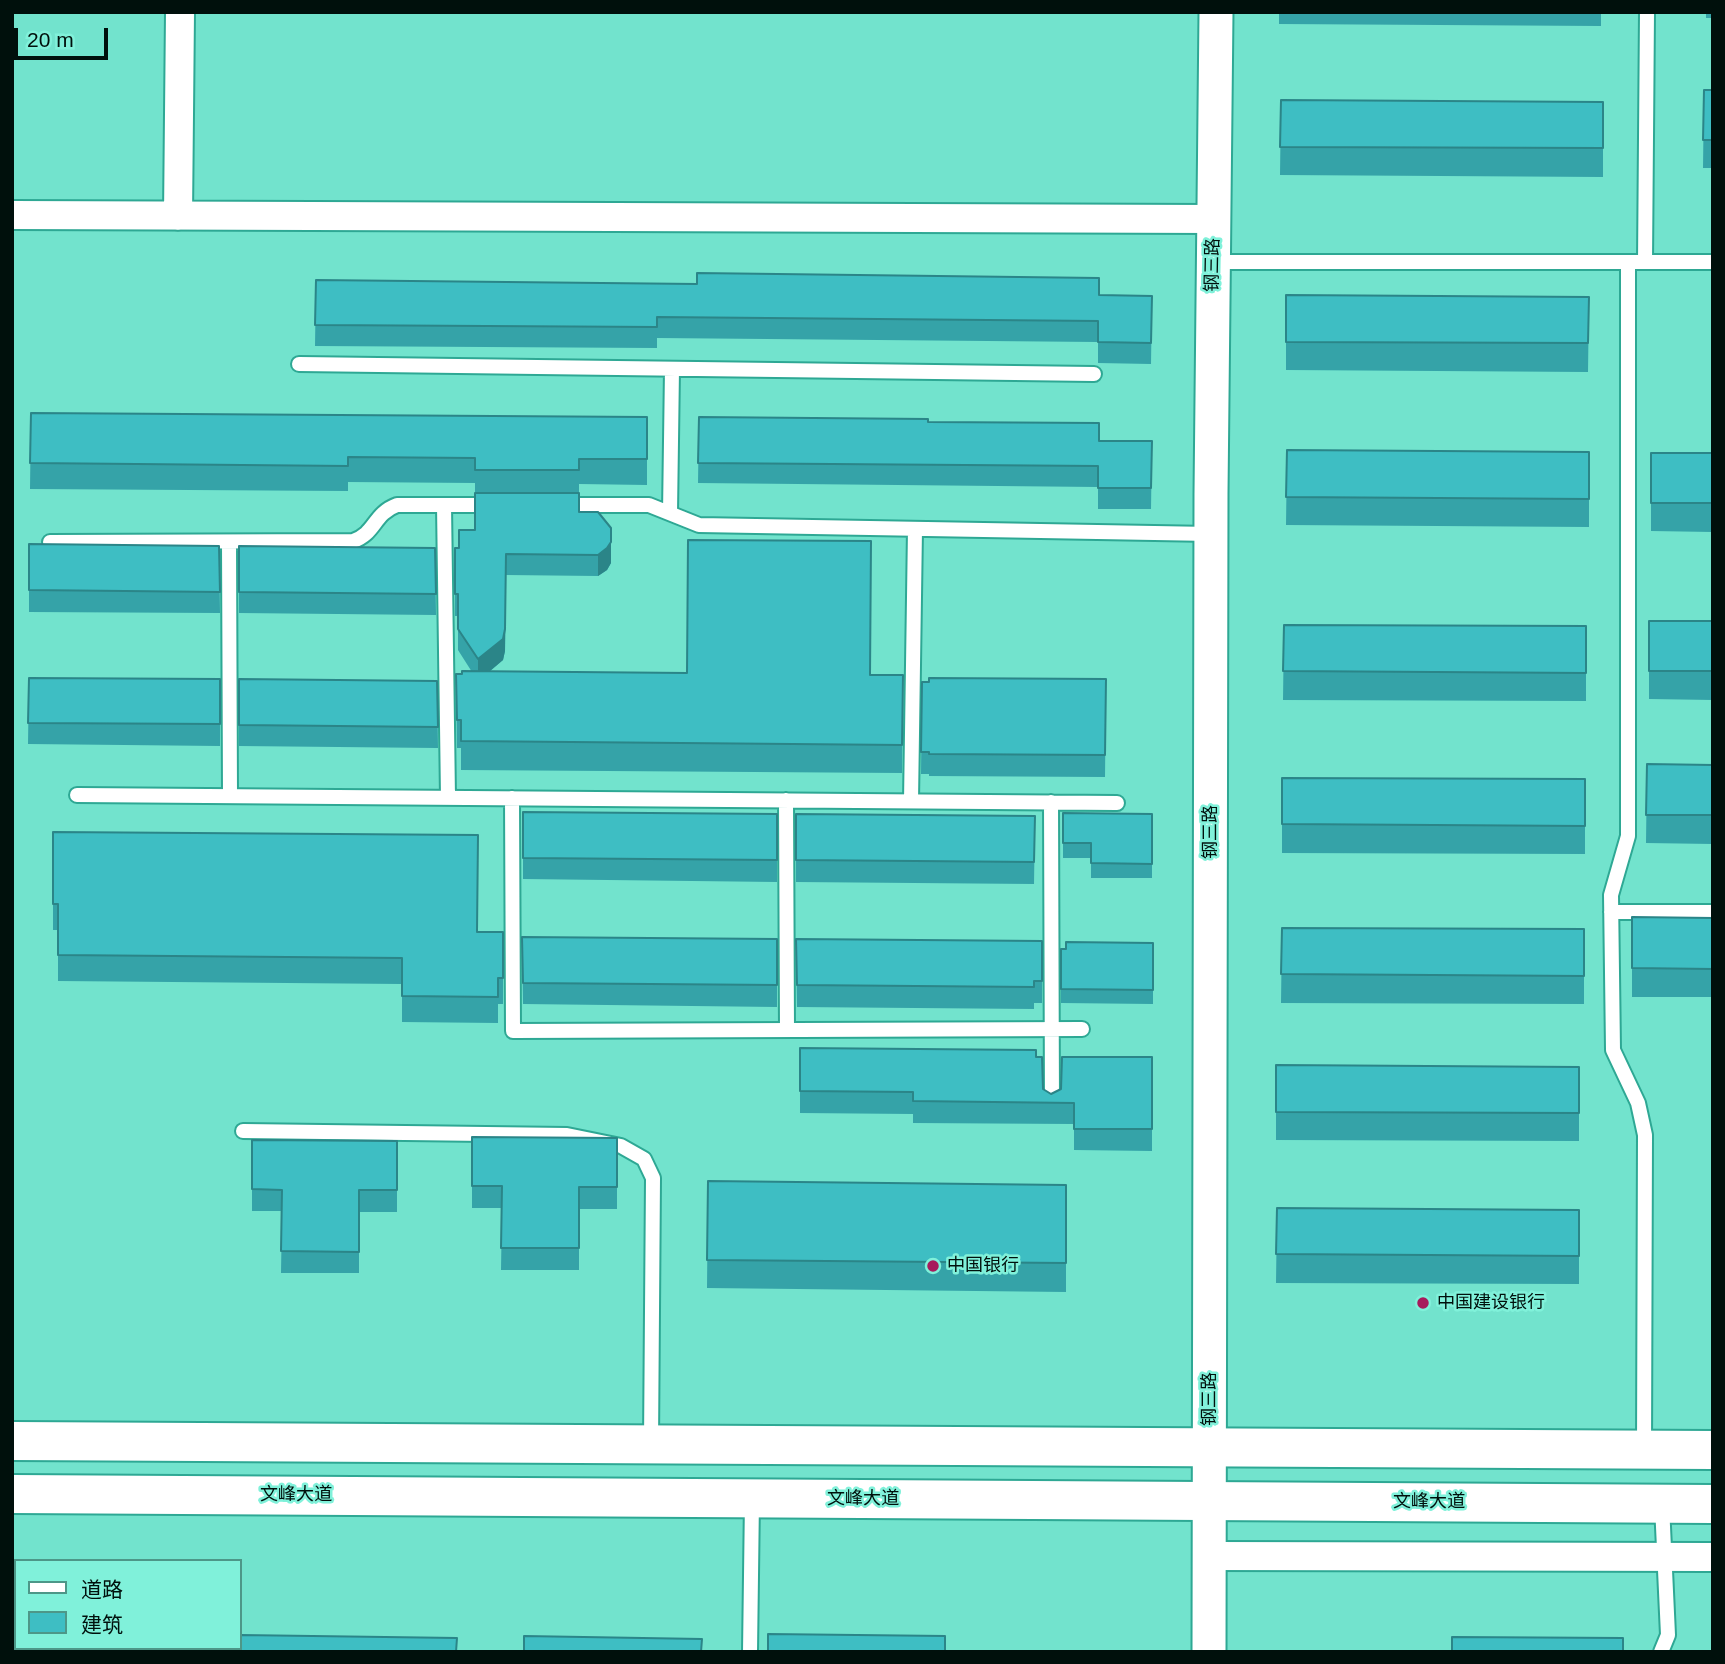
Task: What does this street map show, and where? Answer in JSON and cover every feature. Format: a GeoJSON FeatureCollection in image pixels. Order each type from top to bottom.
{"type":"FeatureCollection","features":[{"type":"Feature","properties":{"kind":"main road"},"geometry":{"type":"LineString","coordinates":[[12,1441],[1713,1450]]}},
{"type":"Feature","properties":{"kind":"main road","name":"文峰大道"},"geometry":{"type":"LineString","coordinates":[[12,1494],[1713,1504]]}},
{"type":"Feature","properties":{"kind":"street"},"geometry":{"type":"LineString","coordinates":[[178,216],[180,12]]}},
{"type":"Feature","properties":{"kind":"street","name":"钢三路"},"geometry":{"type":"LineString","coordinates":[[1209,1652],[1211,534],[1216,12]]}},
{"type":"Feature","properties":{"kind":"street"},"geometry":{"type":"LineString","coordinates":[[12,215],[1214,219]]}},
{"type":"Feature","properties":{"kind":"street"},"geometry":{"type":"LineString","coordinates":[[1210,1556],[1713,1558]]}},
{"type":"Feature","properties":{"kind":"lane"},"geometry":{"type":"LineString","coordinates":[[1645,262],[1647,12]]}},
{"type":"Feature","properties":{"kind":"lane"},"geometry":{"type":"LineString","coordinates":[[1213,262],[1713,262]]}},
{"type":"Feature","properties":{"kind":"lane"},"geometry":{"type":"LineString","coordinates":[[1628,262],[1628,836],[1611,895],[1611,912],[1613,1050],[1638,1103],[1645,1135],[1644,1450]]}},
{"type":"Feature","properties":{"kind":"lane"},"geometry":{"type":"LineString","coordinates":[[299,364],[1094,374]]}},
{"type":"Feature","properties":{"kind":"lane"},"geometry":{"type":"LineString","coordinates":[[670,513],[672,369]]}},
{"type":"Feature","properties":{"kind":"lane"},"geometry":{"type":"LineString","coordinates":[[50,542],[353,541],[365,537],[383,510],[397,505],[512,505]]}},
{"type":"Feature","properties":{"kind":"lane"},"geometry":{"type":"LineString","coordinates":[[444,505],[448,798]]}},
{"type":"Feature","properties":{"kind":"lane"},"geometry":{"type":"LineString","coordinates":[[540,505],[649,505],[699,525],[1211,534]]}},
{"type":"Feature","properties":{"kind":"lane"},"geometry":{"type":"LineString","coordinates":[[911,801],[915,529]]}},
{"type":"Feature","properties":{"kind":"lane"},"geometry":{"type":"LineString","coordinates":[[229,542],[230,796]]}},
{"type":"Feature","properties":{"kind":"lane"},"geometry":{"type":"LineString","coordinates":[[77,795],[1117,803]]}},
{"type":"Feature","properties":{"kind":"lane"},"geometry":{"type":"LineString","coordinates":[[512,798],[513,1031],[1082,1029]]}},
{"type":"Feature","properties":{"kind":"lane"},"geometry":{"type":"LineString","coordinates":[[786,800],[787,1030]]}},
{"type":"Feature","properties":{"kind":"lane"},"geometry":{"type":"LineString","coordinates":[[1051,802],[1052,1106]]}},
{"type":"Feature","properties":{"kind":"lane"},"geometry":{"type":"LineString","coordinates":[[1611,912],[1713,912]]}},
{"type":"Feature","properties":{"kind":"lane"},"geometry":{"type":"LineString","coordinates":[[243,1131],[566,1135],[621,1146],[644,1159],[653,1178],[651,1444]]}},
{"type":"Feature","properties":{"kind":"lane"},"geometry":{"type":"LineString","coordinates":[[750,1652],[752,1498]]}},
{"type":"Feature","properties":{"kind":"lane"},"geometry":{"type":"LineString","coordinates":[[1661,1652],[1668,1635],[1662,1503]]}},
{"type":"Feature","properties":{"kind":"building"},"geometry":{"type":"Polygon","coordinates":[[[1704,90],[1713,90],[1713,140],[1703,140],[1704,90]]]}},
{"type":"Feature","properties":{"kind":"building"},"geometry":{"type":"Polygon","coordinates":[[[1281,100],[1603,102],[1603,148],[1280,147],[1281,100]]]}},
{"type":"Feature","properties":{"kind":"building"},"geometry":{"type":"Polygon","coordinates":[[[697,273],[1099,278],[1099,295],[1152,296],[1151,343],[1098,342],[1098,321],[657,317],[657,327],[315,325],[316,280],[697,284],[697,273]]]}},
{"type":"Feature","properties":{"kind":"building"},"geometry":{"type":"Polygon","coordinates":[[[1286,295],[1589,297],[1588,343],[1286,342],[1286,295]]]}},
{"type":"Feature","properties":{"kind":"building"},"geometry":{"type":"Polygon","coordinates":[[[31,413],[647,417],[647,459],[579,459],[579,470],[475,470],[475,458],[348,457],[348,466],[30,463],[31,413]]]}},
{"type":"Feature","properties":{"kind":"building"},"geometry":{"type":"Polygon","coordinates":[[[699,417],[1099,423],[1099,441],[1152,441],[1151,488],[1098,488],[1098,466],[698,463],[699,417]]]}},
{"type":"Feature","properties":{"kind":"building"},"geometry":{"type":"Polygon","coordinates":[[[1287,450],[1589,452],[1589,499],[1286,497],[1287,450]]]}},
{"type":"Feature","properties":{"kind":"building"},"geometry":{"type":"Polygon","coordinates":[[[1651,453],[1713,453],[1713,503],[1651,503],[1651,453]]]}},
{"type":"Feature","properties":{"kind":"building"},"geometry":{"type":"Polygon","coordinates":[[[475,493],[579,493],[579,512],[598,512],[611,528],[611,542],[598,555],[506,554],[503,639],[478,659],[458,629],[458,594],[455,594],[455,548],[459,548],[459,530],[475,530],[475,493]]]}},
{"type":"Feature","properties":{"kind":"building"},"geometry":{"type":"Polygon","coordinates":[[[688,540],[871,541],[870,675],[903,675],[902,745],[461,741],[461,720],[457,720],[456,674],[462,674],[462,671],[687,673],[688,540]]]}},
{"type":"Feature","properties":{"kind":"building"},"geometry":{"type":"Polygon","coordinates":[[[29,544],[219,546],[220,592],[29,590],[29,544]]]}},
{"type":"Feature","properties":{"kind":"building"},"geometry":{"type":"Polygon","coordinates":[[[239,546],[435,548],[436,594],[239,592],[239,546]]]}},
{"type":"Feature","properties":{"kind":"building"},"geometry":{"type":"Polygon","coordinates":[[[1649,621],[1713,621],[1713,671],[1649,671],[1649,621]]]}},
{"type":"Feature","properties":{"kind":"building"},"geometry":{"type":"Polygon","coordinates":[[[1284,625],[1586,626],[1586,673],[1283,671],[1284,625]]]}},
{"type":"Feature","properties":{"kind":"building"},"geometry":{"type":"Polygon","coordinates":[[[29,678],[220,679],[220,724],[28,723],[29,678]]]}},
{"type":"Feature","properties":{"kind":"building"},"geometry":{"type":"Polygon","coordinates":[[[929,678],[1106,679],[1105,755],[921,752],[922,682],[929,682],[929,678]]]}},
{"type":"Feature","properties":{"kind":"building"},"geometry":{"type":"Polygon","coordinates":[[[239,679],[437,681],[438,727],[239,725],[239,679]]]}},
{"type":"Feature","properties":{"kind":"building"},"geometry":{"type":"Polygon","coordinates":[[[1647,764],[1713,765],[1713,815],[1646,815],[1647,764]]]}},
{"type":"Feature","properties":{"kind":"building"},"geometry":{"type":"Polygon","coordinates":[[[1282,778],[1585,779],[1585,826],[1282,824],[1282,778]]]}},
{"type":"Feature","properties":{"kind":"building"},"geometry":{"type":"Polygon","coordinates":[[[523,812],[777,814],[777,860],[523,858],[523,812]]]}},
{"type":"Feature","properties":{"kind":"building"},"geometry":{"type":"Polygon","coordinates":[[[1063,813],[1152,814],[1152,864],[1091,863],[1091,843],[1063,843],[1063,813]]]}},
{"type":"Feature","properties":{"kind":"building"},"geometry":{"type":"Polygon","coordinates":[[[796,814],[1035,816],[1034,862],[796,860],[796,814]]]}},
{"type":"Feature","properties":{"kind":"building"},"geometry":{"type":"Polygon","coordinates":[[[53,832],[478,835],[477,932],[503,932],[503,978],[498,978],[498,997],[402,996],[402,958],[58,955],[58,904],[53,904],[53,832]]]}},
{"type":"Feature","properties":{"kind":"building"},"geometry":{"type":"Polygon","coordinates":[[[1632,917],[1713,918],[1713,969],[1632,968],[1632,917]]]}},
{"type":"Feature","properties":{"kind":"building"},"geometry":{"type":"Polygon","coordinates":[[[1282,928],[1584,929],[1584,976],[1281,974],[1282,928]]]}},
{"type":"Feature","properties":{"kind":"building"},"geometry":{"type":"Polygon","coordinates":[[[522,937],[777,939],[777,985],[523,983],[522,937]]]}},
{"type":"Feature","properties":{"kind":"building"},"geometry":{"type":"Polygon","coordinates":[[[796,939],[1042,941],[1042,981],[1034,981],[1034,987],[797,985],[796,939]]]}},
{"type":"Feature","properties":{"kind":"building"},"geometry":{"type":"Polygon","coordinates":[[[1066,942],[1153,943],[1153,990],[1061,989],[1061,949],[1066,949],[1066,942]]]}},
{"type":"Feature","properties":{"kind":"building"},"geometry":{"type":"Polygon","coordinates":[[[800,1048],[1036,1050],[1036,1057],[1042,1057],[1043,1089],[1051,1094],[1061,1089],[1062,1057],[1152,1057],[1152,1129],[1074,1129],[1074,1103],[913,1101],[913,1092],[800,1091],[800,1048]]]}},
{"type":"Feature","properties":{"kind":"building"},"geometry":{"type":"Polygon","coordinates":[[[1276,1065],[1579,1067],[1579,1113],[1276,1112],[1276,1065]]]}},
{"type":"Feature","properties":{"kind":"building"},"geometry":{"type":"Polygon","coordinates":[[[472,1137],[617,1138],[617,1187],[579,1187],[579,1248],[501,1248],[502,1186],[472,1186],[472,1137]]]}},
{"type":"Feature","properties":{"kind":"building"},"geometry":{"type":"Polygon","coordinates":[[[252,1140],[397,1141],[397,1190],[359,1190],[359,1252],[281,1251],[282,1190],[252,1189],[252,1140]]]}},
{"type":"Feature","properties":{"kind":"building"},"geometry":{"type":"Polygon","coordinates":[[[708,1181],[1066,1185],[1066,1263],[707,1260],[708,1181]]]}},
{"type":"Feature","properties":{"kind":"building"},"geometry":{"type":"Polygon","coordinates":[[[1277,1208],[1579,1210],[1579,1256],[1276,1254],[1277,1208]]]}},
{"type":"Feature","properties":{"kind":"building"},"geometry":{"type":"Polygon","coordinates":[[[768,1634],[945,1636],[945,1652],[768,1652],[768,1634]]]}},
{"type":"Feature","properties":{"kind":"building"},"geometry":{"type":"Polygon","coordinates":[[[242,1635],[457,1638],[456,1652],[191,1652],[242,1650],[242,1635]]]}},
{"type":"Feature","properties":{"kind":"building"},"geometry":{"type":"Polygon","coordinates":[[[524,1636],[702,1639],[701,1652],[524,1652],[524,1636]]]}},
{"type":"Feature","properties":{"kind":"building"},"geometry":{"type":"Polygon","coordinates":[[[1452,1637],[1623,1638],[1623,1652],[1452,1652],[1452,1637]]]}},
{"type":"Feature","properties":{"kind":"place","name":"中国银行"},"geometry":{"type":"Point","coordinates":[933,1266]}},
{"type":"Feature","properties":{"kind":"place","name":"中国建设银行"},"geometry":{"type":"Point","coordinates":[1423,1303]}}]}
